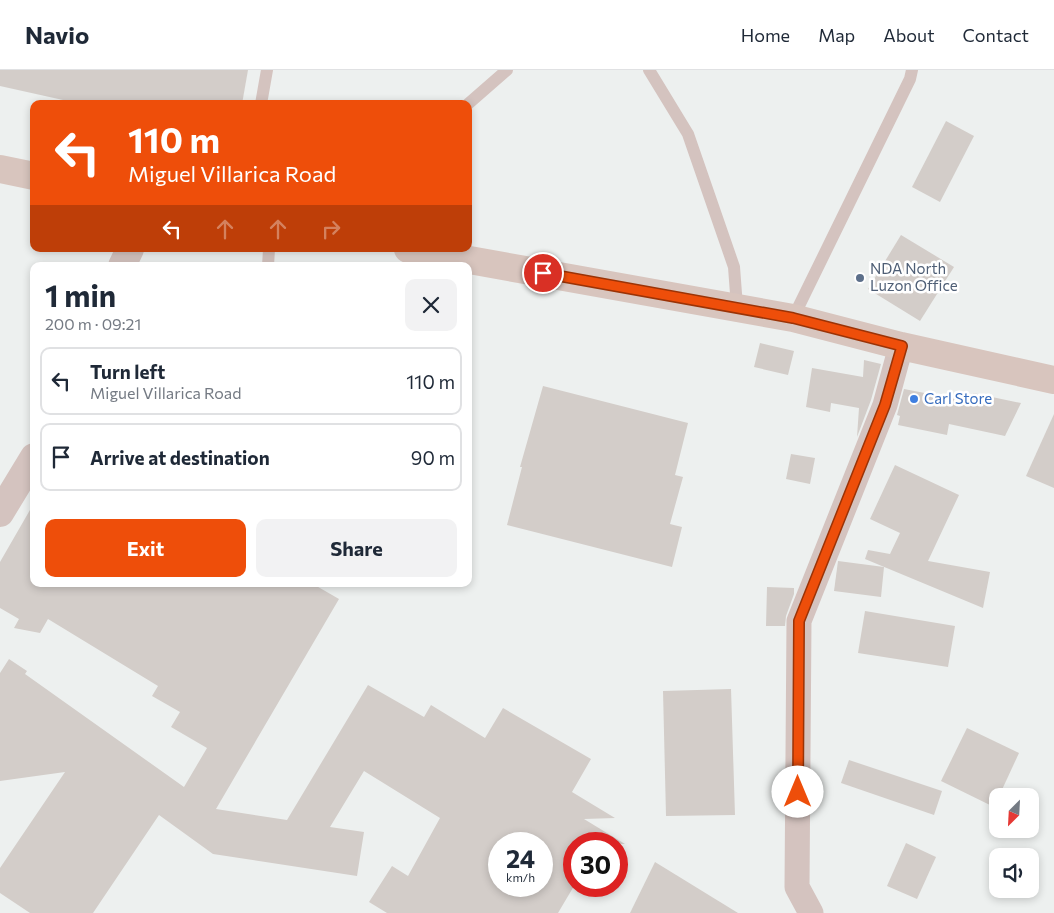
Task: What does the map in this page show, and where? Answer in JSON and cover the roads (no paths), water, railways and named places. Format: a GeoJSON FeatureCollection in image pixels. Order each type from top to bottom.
{"type":"FeatureCollection","features":[{"type":"Feature","properties":{"kind":"main road"},"geometry":{"type":"LineString","coordinates":[[0,168],[30,175]]}},
{"type":"Feature","properties":{"kind":"main road"},"geometry":{"type":"LineString","coordinates":[[425,252],[793,318],[902,346],[1054,380]]}},
{"type":"Feature","properties":{"kind":"street"},"geometry":{"type":"LineString","coordinates":[[811,913],[797,887],[799,621],[885,405],[902,346]]}},
{"type":"Feature","properties":{"kind":"street"},"geometry":{"type":"LineString","coordinates":[[0,513],[30,464]]}},
{"type":"Feature","properties":{"kind":"lane"},"geometry":{"type":"LineString","coordinates":[[262,100],[268,70]]}},
{"type":"Feature","properties":{"kind":"lane"},"geometry":{"type":"LineString","coordinates":[[472,101],[507,70]]}},
{"type":"Feature","properties":{"kind":"lane"},"geometry":{"type":"LineString","coordinates":[[649,70],[688,134],[734,267],[737,308]]}},
{"type":"Feature","properties":{"kind":"lane"},"geometry":{"type":"LineString","coordinates":[[793,318],[910,79],[912,70]]}},
{"type":"Feature","properties":{"kind":"place","name":"NDA North Luzon Office"},"geometry":{"type":"Point","coordinates":[860,278]}},
{"type":"Feature","properties":{"kind":"place","name":"Carl Store"},"geometry":{"type":"Point","coordinates":[914,399]}}]}
